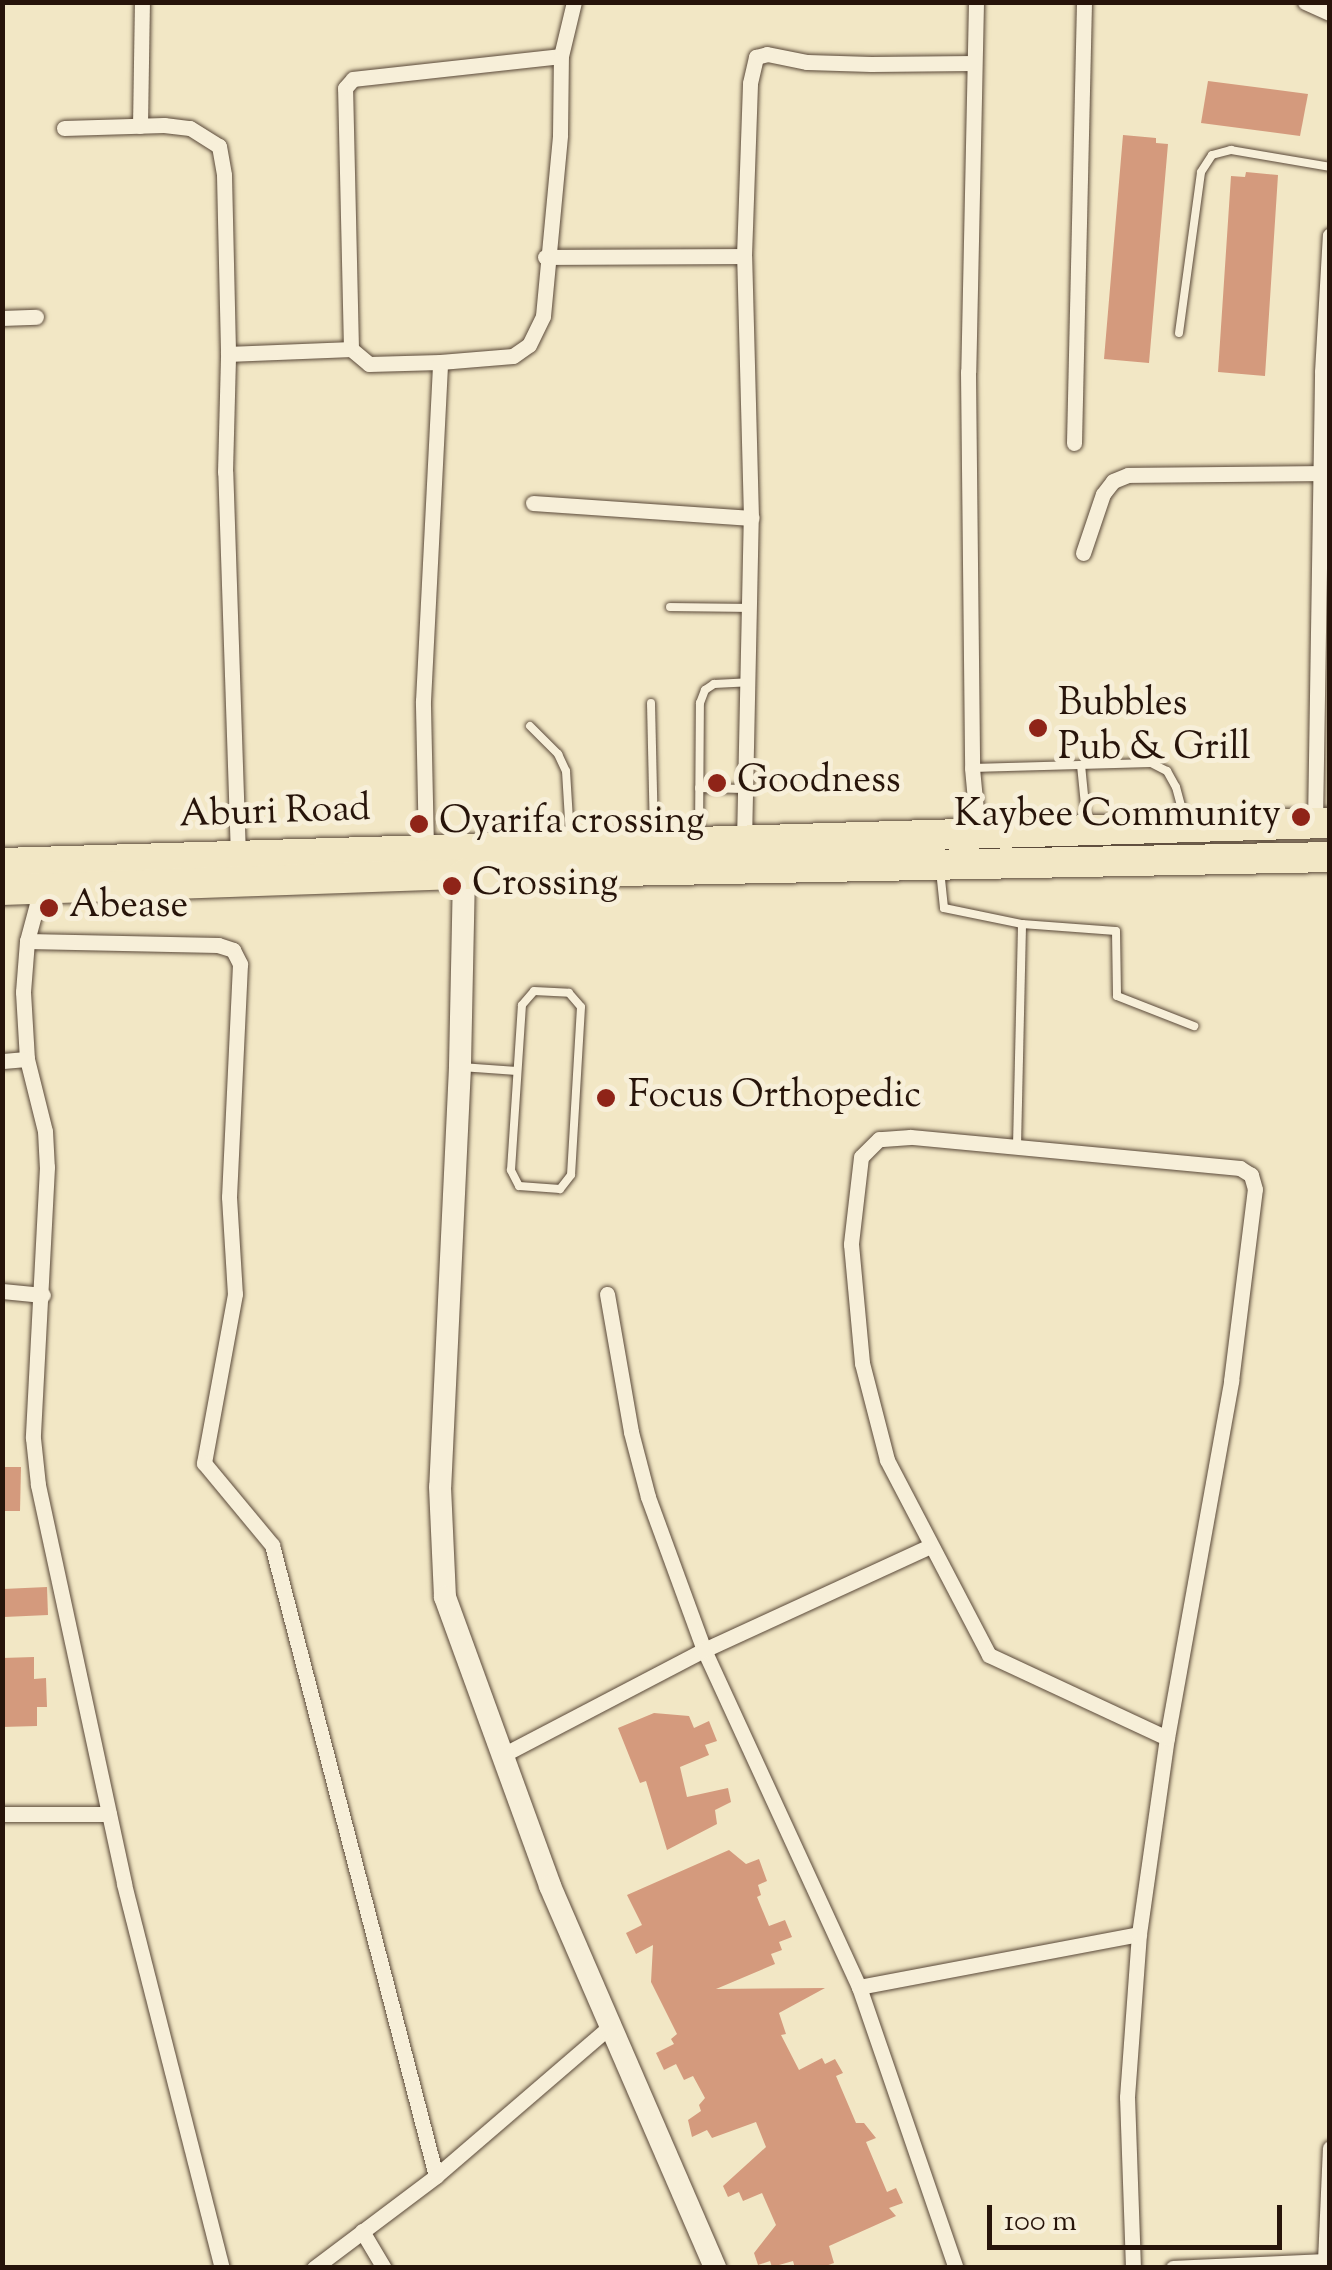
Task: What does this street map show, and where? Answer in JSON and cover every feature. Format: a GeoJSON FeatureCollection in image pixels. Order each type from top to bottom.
{"type":"FeatureCollection","features":[{"type":"Feature","properties":{"kind":"highway","name":"Aburi Road"},"geometry":{"type":"LineString","coordinates":[[2,863],[1322,823]]}},
{"type":"Feature","properties":{"kind":"highway"},"geometry":{"type":"LineString","coordinates":[[938,833],[940,865]]}},
{"type":"Feature","properties":{"kind":"highway","name":"Aburi Road"},"geometry":{"type":"LineString","coordinates":[[2,890],[464,874],[1330,857]]}},
{"type":"Feature","properties":{"kind":"street"},"geometry":{"type":"LineString","coordinates":[[140,126],[142,2]]}},
{"type":"Feature","properties":{"kind":"street"},"geometry":{"type":"LineString","coordinates":[[228,354],[351,350],[368,364],[440,362],[513,356],[529,345],[543,316],[545,257],[560,135],[561,56],[574,2]]}},
{"type":"Feature","properties":{"kind":"street"},"geometry":{"type":"LineString","coordinates":[[976,2],[968,372],[972,768],[978,832]]}},
{"type":"Feature","properties":{"kind":"street"},"geometry":{"type":"LineString","coordinates":[[1074,443],[1084,2]]}},
{"type":"Feature","properties":{"kind":"street"},"geometry":{"type":"LineString","coordinates":[[1305,2],[1330,13]]}},
{"type":"Feature","properties":{"kind":"street"},"geometry":{"type":"LineString","coordinates":[[351,350],[345,88],[353,79],[561,56]]}},
{"type":"Feature","properties":{"kind":"street"},"geometry":{"type":"LineString","coordinates":[[744,842],[751,518],[744,256],[750,83],[756,56],[870,64],[974,62]]}},
{"type":"Feature","properties":{"kind":"street"},"geometry":{"type":"LineString","coordinates":[[64,128],[190,128],[218,146],[224,175],[226,472],[238,856]]}},
{"type":"Feature","properties":{"kind":"street"},"geometry":{"type":"LineString","coordinates":[[1322,823],[1321,473],[1330,235]]}},
{"type":"Feature","properties":{"kind":"street"},"geometry":{"type":"LineString","coordinates":[[545,257],[744,256]]}},
{"type":"Feature","properties":{"kind":"street"},"geometry":{"type":"LineString","coordinates":[[2,318],[36,318]]}},
{"type":"Feature","properties":{"kind":"street"},"geometry":{"type":"LineString","coordinates":[[426,849],[424,701],[440,362]]}},
{"type":"Feature","properties":{"kind":"street"},"geometry":{"type":"LineString","coordinates":[[1083,552],[1103,494],[1113,481],[1128,475],[1321,473]]}},
{"type":"Feature","properties":{"kind":"street"},"geometry":{"type":"LineString","coordinates":[[533,503],[751,518]]}},
{"type":"Feature","properties":{"kind":"street"},"geometry":{"type":"LineString","coordinates":[[464,874],[460,1067],[440,1487],[444,1597],[501,1756],[608,2028],[716,2268]]}},
{"type":"Feature","properties":{"kind":"street"},"geometry":{"type":"LineString","coordinates":[[41,888],[28,941],[22,992],[28,1059],[45,1131],[44,1296],[33,1438],[38,1485],[108,1814],[222,2268]]}},
{"type":"Feature","properties":{"kind":"street"},"geometry":{"type":"LineString","coordinates":[[28,941],[218,944],[233,950],[240,964],[229,1197],[235,1294],[204,1463],[272,1545],[436,2176]]}},
{"type":"Feature","properties":{"kind":"street"},"geometry":{"type":"LineString","coordinates":[[2,1061],[28,1059]]}},
{"type":"Feature","properties":{"kind":"street"},"geometry":{"type":"LineString","coordinates":[[1132,2268],[1127,2096],[1139,1934],[1167,1738],[1231,1381],[1255,1189],[1251,1175],[1240,1168],[910,1137],[879,1139],[860,1158],[851,1244],[862,1363],[887,1460],[989,1655],[1167,1738]]}},
{"type":"Feature","properties":{"kind":"street"},"geometry":{"type":"LineString","coordinates":[[2,1291],[44,1296]]}},
{"type":"Feature","properties":{"kind":"street"},"geometry":{"type":"LineString","coordinates":[[607,1294],[631,1432],[648,1497],[704,1650],[859,1988],[956,2268]]}},
{"type":"Feature","properties":{"kind":"street"},"geometry":{"type":"LineString","coordinates":[[501,1756],[704,1650],[930,1546]]}},
{"type":"Feature","properties":{"kind":"street"},"geometry":{"type":"LineString","coordinates":[[2,1814],[108,1814]]}},
{"type":"Feature","properties":{"kind":"street"},"geometry":{"type":"LineString","coordinates":[[859,1988],[1139,1934]]}},
{"type":"Feature","properties":{"kind":"street"},"geometry":{"type":"LineString","coordinates":[[314,2268],[436,2176],[608,2028]]}},
{"type":"Feature","properties":{"kind":"street"},"geometry":{"type":"LineString","coordinates":[[1173,2268],[1327,2261],[1330,2148]]}},
{"type":"Feature","properties":{"kind":"street"},"geometry":{"type":"LineString","coordinates":[[362,2231],[384,2268]]}},
{"type":"Feature","properties":{"kind":"lane"},"geometry":{"type":"LineString","coordinates":[[1179,334],[1201,172],[1212,155],[1232,150],[1330,166]]}},
{"type":"Feature","properties":{"kind":"lane"},"geometry":{"type":"LineString","coordinates":[[670,607],[750,608]]}},
{"type":"Feature","properties":{"kind":"lane"},"geometry":{"type":"LineString","coordinates":[[698,844],[700,703],[704,690],[714,684],[748,682]]}},
{"type":"Feature","properties":{"kind":"lane"},"geometry":{"type":"LineString","coordinates":[[650,703],[654,845]]}},
{"type":"Feature","properties":{"kind":"lane"},"geometry":{"type":"LineString","coordinates":[[530,726],[558,754],[566,771],[570,846]]}},
{"type":"Feature","properties":{"kind":"lane"},"geometry":{"type":"LineString","coordinates":[[972,768],[1151,763],[1166,771],[1186,826]]}},
{"type":"Feature","properties":{"kind":"lane"},"geometry":{"type":"LineString","coordinates":[[1081,765],[1087,828]]}},
{"type":"Feature","properties":{"kind":"lane"},"geometry":{"type":"LineString","coordinates":[[699,788],[745,789]]}},
{"type":"Feature","properties":{"kind":"lane"},"geometry":{"type":"LineString","coordinates":[[940,865],[944,908],[1022,924],[1116,931],[1116,996],[1194,1026]]}},
{"type":"Feature","properties":{"kind":"lane"},"geometry":{"type":"LineString","coordinates":[[1017,1150],[1022,924]]}},
{"type":"Feature","properties":{"kind":"lane"},"geometry":{"type":"LineString","coordinates":[[534,991],[577,998],[581,1007],[570,1175],[560,1188],[520,1186],[513,1180],[517,1071],[526,996],[534,991]]}},
{"type":"Feature","properties":{"kind":"lane"},"geometry":{"type":"LineString","coordinates":[[460,1067],[517,1071]]}},
{"type":"Feature","properties":{"kind":"building"},"geometry":{"type":"Polygon","coordinates":[[[1208,81],[1308,94],[1300,136],[1201,123],[1208,81]]]}},
{"type":"Feature","properties":{"kind":"building"},"geometry":{"type":"Polygon","coordinates":[[[1123,135],[1156,138],[1156,143],[1168,144],[1149,363],[1104,359],[1123,135]]]}},
{"type":"Feature","properties":{"kind":"building"},"geometry":{"type":"Polygon","coordinates":[[[1246,172],[1278,175],[1265,376],[1218,372],[1231,176],[1245,177],[1246,172]]]}},
{"type":"Feature","properties":{"kind":"building"},"geometry":{"type":"Polygon","coordinates":[[[2,1467],[21,1467],[20,1511],[2,1511],[2,1467]]]}},
{"type":"Feature","properties":{"kind":"building"},"geometry":{"type":"Polygon","coordinates":[[[47,1587],[48,1615],[4,1617],[3,1589],[47,1587]]]}},
{"type":"Feature","properties":{"kind":"building"},"geometry":{"type":"Polygon","coordinates":[[[34,1657],[34,1679],[46,1678],[47,1707],[37,1707],[37,1726],[2,1727],[2,1658],[34,1657]]]}},
{"type":"Feature","properties":{"kind":"building"},"geometry":{"type":"Polygon","coordinates":[[[654,1713],[689,1716],[694,1728],[709,1721],[717,1741],[705,1745],[709,1755],[680,1767],[687,1797],[728,1788],[731,1802],[715,1810],[717,1824],[667,1850],[646,1781],[640,1783],[618,1728],[654,1713]]]}},
{"type":"Feature","properties":{"kind":"building"},"geometry":{"type":"Polygon","coordinates":[[[729,1850],[746,1864],[759,1859],[767,1881],[758,1885],[761,1895],[757,1897],[769,1926],[785,1920],[792,1937],[779,1942],[782,1950],[771,1954],[775,1964],[716,1989],[825,1988],[779,2013],[786,2034],[781,2035],[799,2070],[822,2058],[825,2064],[835,2059],[843,2073],[836,2076],[856,2123],[864,2123],[876,2138],[866,2142],[887,2192],[896,2188],[903,2203],[889,2208],[896,2216],[829,2246],[834,2263],[820,2268],[795,2268],[793,2261],[772,2267],[770,2261],[758,2265],[754,2253],[776,2225],[762,2193],[743,2201],[739,2192],[728,2197],[723,2186],[766,2147],[756,2122],[712,2138],[707,2130],[692,2137],[688,2120],[701,2111],[699,2105],[705,2098],[693,2076],[684,2080],[676,2064],[664,2070],[656,2053],[674,2044],[671,2039],[677,2034],[651,1982],[653,1945],[636,1954],[626,1933],[642,1925],[627,1895],[729,1850]]]}},
{"type":"Feature","properties":{"kind":"place","name":"Bubbles Pub & Grill"},"geometry":{"type":"Point","coordinates":[1038,728]}},
{"type":"Feature","properties":{"kind":"place","name":"Goodness"},"geometry":{"type":"Point","coordinates":[717,783]}},
{"type":"Feature","properties":{"kind":"place","name":"Kaybee Community"},"geometry":{"type":"Point","coordinates":[1301,817]}},
{"type":"Feature","properties":{"kind":"place","name":"Oyarifa crossing"},"geometry":{"type":"Point","coordinates":[419,824]}},
{"type":"Feature","properties":{"kind":"place","name":"Crossing"},"geometry":{"type":"Point","coordinates":[452,886]}},
{"type":"Feature","properties":{"kind":"place","name":"Abease"},"geometry":{"type":"Point","coordinates":[49,908]}},
{"type":"Feature","properties":{"kind":"place","name":"Focus Orthopedic"},"geometry":{"type":"Point","coordinates":[606,1098]}}]}
